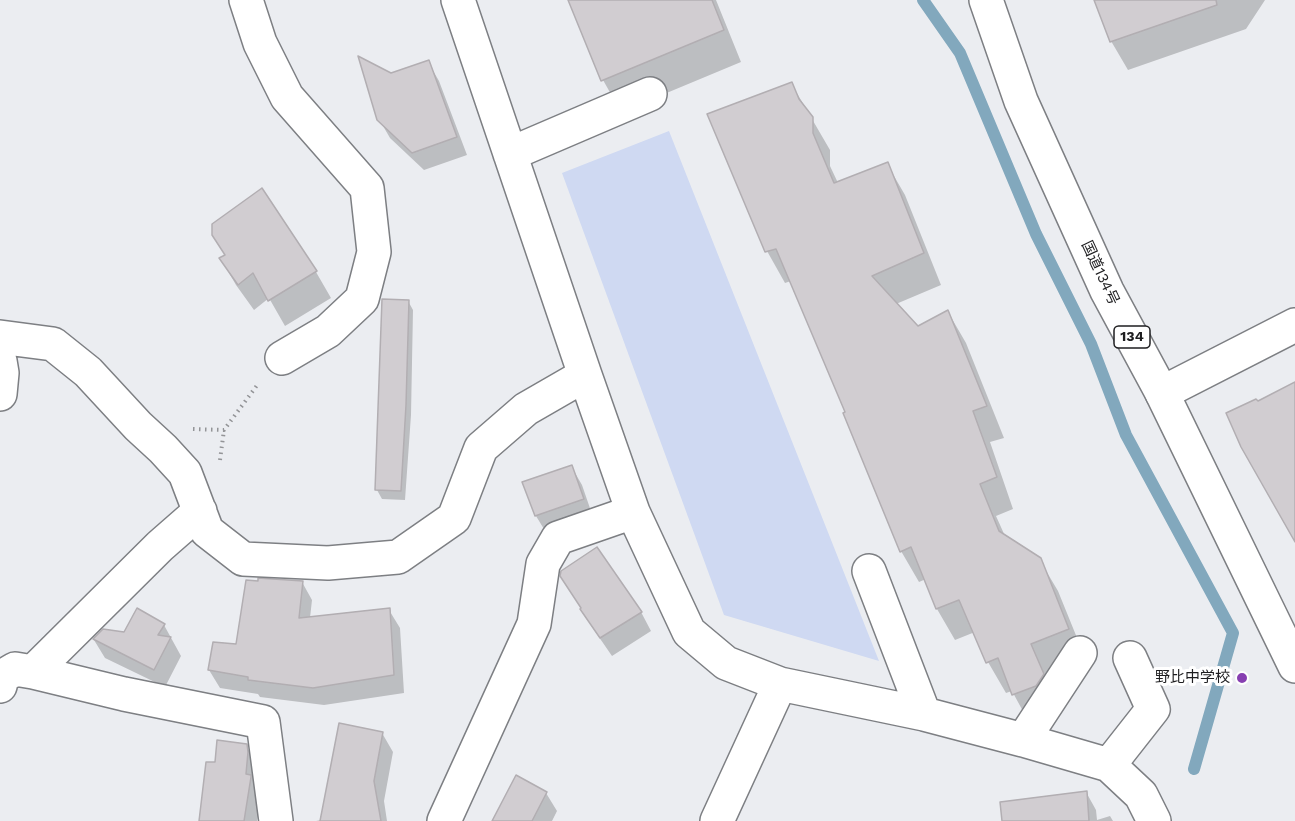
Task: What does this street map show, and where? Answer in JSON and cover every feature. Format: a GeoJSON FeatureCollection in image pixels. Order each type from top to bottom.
{"type":"FeatureCollection","features":[{"type":"Feature","properties":{"kind":"main road"},"geometry":{"type":"LineString","coordinates":[[246,0],[260,43],[287,97],[367,188],[374,252],[362,299],[328,331],[282,358]]}},
{"type":"Feature","properties":{"kind":"main road"},"geometry":{"type":"LineString","coordinates":[[458,0],[633,512],[689,632],[726,663],[780,684],[924,714],[1109,765],[1141,795],[1154,821]]}},
{"type":"Feature","properties":{"kind":"main road","name":"国道134号"},"geometry":{"type":"LineString","coordinates":[[986,0],[1026,112],[1107,291],[1162,393],[1295,666]]}},
{"type":"Feature","properties":{"kind":"main road"},"geometry":{"type":"LineString","coordinates":[[510,154],[651,94]]}},
{"type":"Feature","properties":{"kind":"main road"},"geometry":{"type":"LineString","coordinates":[[1162,393],[1295,325]]}},
{"type":"Feature","properties":{"kind":"main road"},"geometry":{"type":"LineString","coordinates":[[0,337],[53,344],[88,372],[185,473],[207,531],[243,559],[328,563],[398,557],[454,518],[481,448],[526,409],[585,375]]}},
{"type":"Feature","properties":{"kind":"main road"},"geometry":{"type":"LineString","coordinates":[[0,361],[3,373],[0,394]]}},
{"type":"Feature","properties":{"kind":"main road"},"geometry":{"type":"LineString","coordinates":[[33,672],[160,546],[200,511]]}},
{"type":"Feature","properties":{"kind":"main road"},"geometry":{"type":"LineString","coordinates":[[444,821],[534,624],[543,564],[558,538],[633,512]]}},
{"type":"Feature","properties":{"kind":"main road"},"geometry":{"type":"LineString","coordinates":[[869,571],[924,714]]}},
{"type":"Feature","properties":{"kind":"main road"},"geometry":{"type":"LineString","coordinates":[[1023,740],[1080,653]]}},
{"type":"Feature","properties":{"kind":"main road"},"geometry":{"type":"LineString","coordinates":[[1109,765],[1154,709],[1130,658]]}},
{"type":"Feature","properties":{"kind":"main road"},"geometry":{"type":"LineString","coordinates":[[0,686],[2,677],[15,669],[263,722],[276,821]]}},
{"type":"Feature","properties":{"kind":"main road"},"geometry":{"type":"LineString","coordinates":[[717,821],[780,684]]}},
{"type":"Feature","properties":{"kind":"path"},"geometry":{"type":"LineString","coordinates":[[192,429],[224,430],[259,383]]}},
{"type":"Feature","properties":{"kind":"shaded area"},"geometry":{"type":"Polygon","coordinates":[[[669,131],[879,661],[724,615],[562,173],[669,131]]]}},
{"type":"Feature","properties":{"kind":"building"},"geometry":{"type":"Polygon","coordinates":[[[568,0],[712,0],[724,30],[601,81],[568,0]]]}},
{"type":"Feature","properties":{"kind":"building"},"geometry":{"type":"Polygon","coordinates":[[[1094,0],[1216,0],[1217,5],[1110,42],[1094,0]]]}},
{"type":"Feature","properties":{"kind":"building"},"geometry":{"type":"Polygon","coordinates":[[[358,56],[391,73],[429,60],[457,137],[412,153],[377,120],[358,56]]]}},
{"type":"Feature","properties":{"kind":"building"},"geometry":{"type":"Polygon","coordinates":[[[792,82],[799,99],[813,117],[813,133],[834,183],[888,162],[924,253],[872,276],[918,326],[948,310],[987,406],[973,411],[997,477],[980,484],[999,531],[1041,558],[1069,629],[1031,644],[1044,674],[1036,686],[1012,695],[998,658],[986,663],[959,600],[936,609],[911,547],[900,552],[843,413],[845,412],[776,249],[765,252],[707,114],[792,82]]]}},
{"type":"Feature","properties":{"kind":"building"},"geometry":{"type":"Polygon","coordinates":[[[262,188],[317,271],[268,301],[253,273],[238,285],[219,258],[225,255],[212,235],[212,224],[262,188]]]}},
{"type":"Feature","properties":{"kind":"building"},"geometry":{"type":"Polygon","coordinates":[[[382,299],[409,300],[401,491],[375,490],[382,299]]]}},
{"type":"Feature","properties":{"kind":"building"},"geometry":{"type":"Polygon","coordinates":[[[1295,382],[1295,542],[1241,447],[1226,413],[1256,399],[1258,401],[1295,382]]]}},
{"type":"Feature","properties":{"kind":"building"},"geometry":{"type":"Polygon","coordinates":[[[572,465],[584,499],[535,516],[522,482],[572,465]]]}},
{"type":"Feature","properties":{"kind":"building"},"geometry":{"type":"Polygon","coordinates":[[[597,547],[642,612],[600,638],[560,576],[561,571],[597,547]]]}},
{"type":"Feature","properties":{"kind":"building"},"geometry":{"type":"Polygon","coordinates":[[[258,578],[303,581],[299,618],[390,608],[394,675],[313,688],[248,680],[248,677],[208,670],[213,642],[236,644],[246,580],[258,581],[258,578]]]}},
{"type":"Feature","properties":{"kind":"building"},"geometry":{"type":"Polygon","coordinates":[[[137,608],[165,624],[158,635],[171,637],[154,670],[93,639],[103,629],[124,632],[137,608]]]}},
{"type":"Feature","properties":{"kind":"building"},"geometry":{"type":"Polygon","coordinates":[[[339,723],[383,732],[374,781],[381,821],[320,821],[339,723]]]}},
{"type":"Feature","properties":{"kind":"building"},"geometry":{"type":"Polygon","coordinates":[[[217,740],[247,744],[246,774],[251,777],[244,821],[199,821],[206,762],[215,762],[217,740]]]}},
{"type":"Feature","properties":{"kind":"building"},"geometry":{"type":"Polygon","coordinates":[[[516,775],[547,792],[532,821],[492,821],[516,775]]]}},
{"type":"Feature","properties":{"kind":"building"},"geometry":{"type":"Polygon","coordinates":[[[1087,791],[1089,821],[1002,821],[1000,802],[1087,791]]]}},
{"type":"Feature","properties":{"kind":"waterway"},"geometry":{"type":"LineString","coordinates":[[923,0],[960,53],[1036,234],[1091,344],[1126,435],[1233,633],[1194,769]]}},
{"type":"Feature","properties":{"kind":"place","name":"野比中学校"},"geometry":{"type":"Point","coordinates":[1242,678]}}]}
